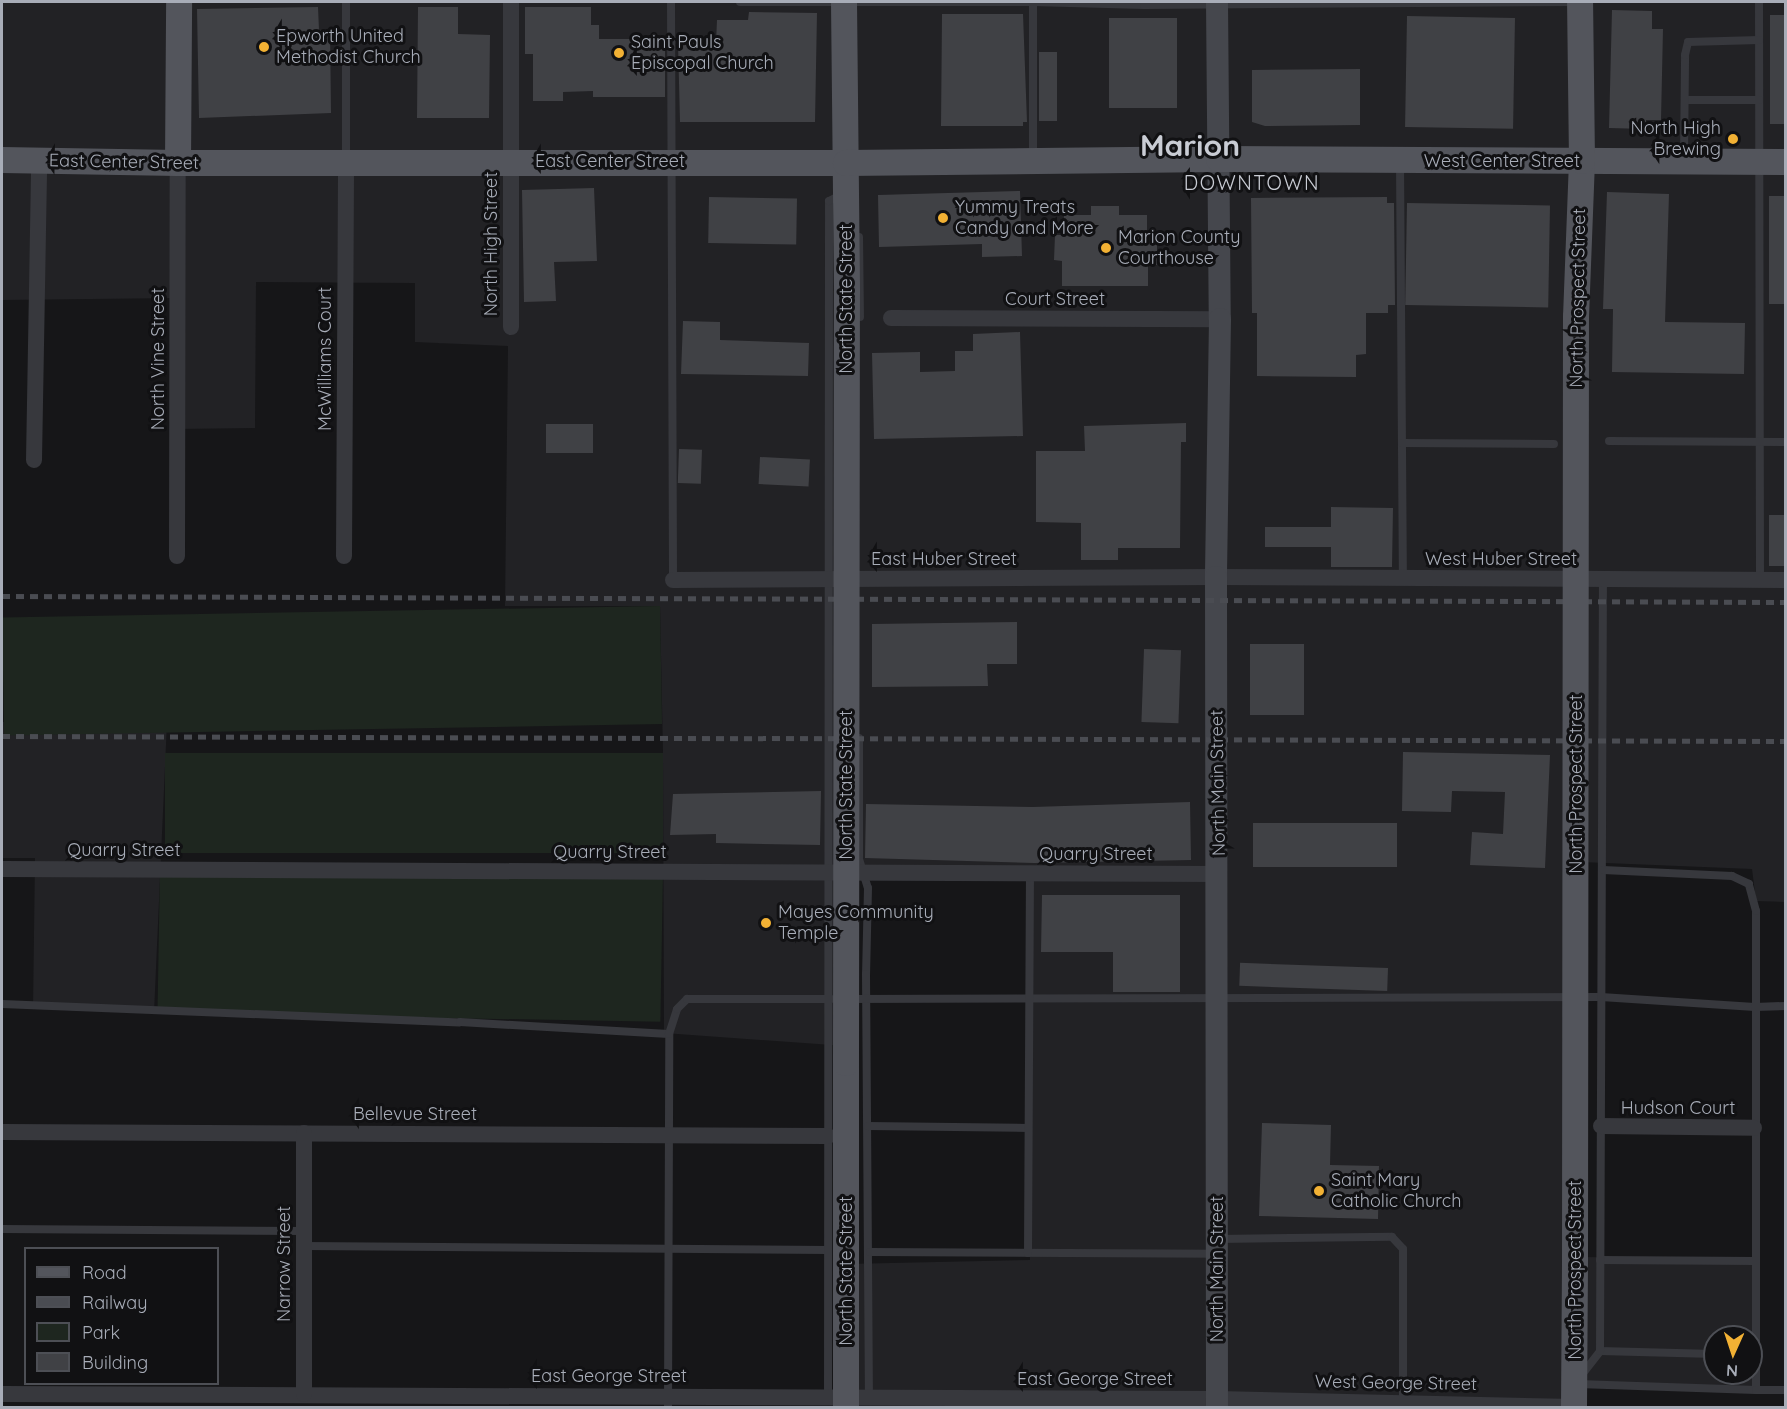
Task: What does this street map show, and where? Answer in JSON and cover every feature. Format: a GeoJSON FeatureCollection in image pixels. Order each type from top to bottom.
{"type":"FeatureCollection","features":[{"type":"Feature","properties":{"kind":"main road"},"geometry":{"type":"LineString","coordinates":[[178,163],[179,2]]}},
{"type":"Feature","properties":{"kind":"main road","name":"North State Street"},"geometry":{"type":"LineString","coordinates":[[844,2],[846,163],[852,196],[847,291],[847,1400]]}},
{"type":"Feature","properties":{"kind":"main road","name":"North Prospect Street"},"geometry":{"type":"LineString","coordinates":[[1574,1400],[1588,1261],[1576,317],[1582,161],[1580,2]]}},
{"type":"Feature","properties":{"kind":"main road","name":"East Center Street"},"geometry":{"type":"LineString","coordinates":[[2,160],[178,163],[673,161],[846,163],[1219,159]]}},
{"type":"Feature","properties":{"kind":"main road","name":"West Center Street"},"geometry":{"type":"LineString","coordinates":[[1219,159],[1400,162],[1785,162]]}},
{"type":"Feature","properties":{"kind":"street","name":"North High Street"},"geometry":{"type":"LineString","coordinates":[[511,2],[511,327]]}},
{"type":"Feature","properties":{"kind":"street","name":"North Main Street"},"geometry":{"type":"LineString","coordinates":[[1217,3],[1220,319],[1216,578],[1217,1403]]}},
{"type":"Feature","properties":{"kind":"street"},"geometry":{"type":"LineString","coordinates":[[34,460],[39,160]]}},
{"type":"Feature","properties":{"kind":"street","name":"North Vine Street"},"geometry":{"type":"LineString","coordinates":[[177,556],[178,163]]}},
{"type":"Feature","properties":{"kind":"street","name":"McWilliams Court"},"geometry":{"type":"LineString","coordinates":[[344,556],[346,163]]}},
{"type":"Feature","properties":{"kind":"street","name":"Court Street"},"geometry":{"type":"LineString","coordinates":[[891,318],[1220,319]]}},
{"type":"Feature","properties":{"kind":"street","name":"East Huber Street"},"geometry":{"type":"LineString","coordinates":[[673,580],[1216,578]]}},
{"type":"Feature","properties":{"kind":"street","name":"West Huber Street"},"geometry":{"type":"LineString","coordinates":[[1216,578],[1785,580]]}},
{"type":"Feature","properties":{"kind":"street","name":"Quarry Street"},"geometry":{"type":"LineString","coordinates":[[2,869],[1218,874]]}},
{"type":"Feature","properties":{"kind":"street","name":"Hudson Court"},"geometry":{"type":"LineString","coordinates":[[1601,1126],[1754,1128]]}},
{"type":"Feature","properties":{"kind":"street","name":"Bellevue Street"},"geometry":{"type":"LineString","coordinates":[[2,1131],[828,1136]]}},
{"type":"Feature","properties":{"kind":"street","name":"Narrow Street"},"geometry":{"type":"LineString","coordinates":[[304,1133],[304,1394]]}},
{"type":"Feature","properties":{"kind":"street","name":"East George Street"},"geometry":{"type":"LineString","coordinates":[[2,1394],[304,1394],[357,1400],[1217,1403]]}},
{"type":"Feature","properties":{"kind":"street","name":"West George Street"},"geometry":{"type":"LineString","coordinates":[[1217,1403],[1574,1400]]}},
{"type":"Feature","properties":{"kind":"lane"},"geometry":{"type":"LineString","coordinates":[[346,2],[346,163]]}},
{"type":"Feature","properties":{"kind":"lane"},"geometry":{"type":"LineString","coordinates":[[671,2],[673,580]]}},
{"type":"Feature","properties":{"kind":"lane"},"geometry":{"type":"LineString","coordinates":[[740,2],[1580,2]]}},
{"type":"Feature","properties":{"kind":"lane"},"geometry":{"type":"LineString","coordinates":[[1033,2],[1033,160]]}},
{"type":"Feature","properties":{"kind":"lane"},"geometry":{"type":"LineString","coordinates":[[1759,2],[1760,580]]}},
{"type":"Feature","properties":{"kind":"lane"},"geometry":{"type":"LineString","coordinates":[[1684,162],[1685,55],[1688,42],[1759,40]]}},
{"type":"Feature","properties":{"kind":"lane"},"geometry":{"type":"LineString","coordinates":[[1685,100],[1759,100]]}},
{"type":"Feature","properties":{"kind":"lane"},"geometry":{"type":"LineString","coordinates":[[1400,162],[1402,578]]}},
{"type":"Feature","properties":{"kind":"lane"},"geometry":{"type":"LineString","coordinates":[[847,1400],[828,1251],[827,580],[829,201],[852,196]]}},
{"type":"Feature","properties":{"kind":"lane"},"geometry":{"type":"LineString","coordinates":[[859,231],[859,328]]}},
{"type":"Feature","properties":{"kind":"lane"},"geometry":{"type":"LineString","coordinates":[[1609,441],[1785,442]]}},
{"type":"Feature","properties":{"kind":"lane"},"geometry":{"type":"LineString","coordinates":[[1402,443],[1554,444]]}},
{"type":"Feature","properties":{"kind":"lane"},"geometry":{"type":"LineString","coordinates":[[857,534],[857,656]]}},
{"type":"Feature","properties":{"kind":"lane"},"geometry":{"type":"LineString","coordinates":[[1574,1400],[1600,1351],[1588,1261],[1601,1126],[1603,579]]}},
{"type":"Feature","properties":{"kind":"lane"},"geometry":{"type":"LineString","coordinates":[[847,1400],[870,1252],[866,999],[868,888],[859,859],[859,727]]}},
{"type":"Feature","properties":{"kind":"lane"},"geometry":{"type":"LineString","coordinates":[[1603,870],[1732,876],[1749,884],[1756,911],[1754,1325]]}},
{"type":"Feature","properties":{"kind":"lane"},"geometry":{"type":"LineString","coordinates":[[1028,1253],[1030,873]]}},
{"type":"Feature","properties":{"kind":"lane"},"geometry":{"type":"LineString","coordinates":[[668,1402],[669,1034],[677,1009],[687,999],[1601,997],[1755,1007],[1785,1006]]}},
{"type":"Feature","properties":{"kind":"lane"},"geometry":{"type":"LineString","coordinates":[[2,1004],[460,1022],[669,1034]]}},
{"type":"Feature","properties":{"kind":"lane"},"geometry":{"type":"LineString","coordinates":[[868,1125],[1028,1128]]}},
{"type":"Feature","properties":{"kind":"lane"},"geometry":{"type":"LineString","coordinates":[[2,1228],[828,1251]]}},
{"type":"Feature","properties":{"kind":"lane"},"geometry":{"type":"LineString","coordinates":[[870,1252],[1028,1253],[1392,1237],[1403,1250],[1403,1403]]}},
{"type":"Feature","properties":{"kind":"lane"},"geometry":{"type":"LineString","coordinates":[[1588,1261],[1755,1261]]}},
{"type":"Feature","properties":{"kind":"lane"},"geometry":{"type":"LineString","coordinates":[[1600,1351],[1703,1354]]}},
{"type":"Feature","properties":{"kind":"lane"},"geometry":{"type":"LineString","coordinates":[[1756,1385],[1756,1390]]}},
{"type":"Feature","properties":{"kind":"lane"},"geometry":{"type":"LineString","coordinates":[[1574,1400],[1785,1390]]}},
{"type":"Feature","properties":{"kind":"shaded area"},"geometry":{"type":"Polygon","coordinates":[[[2,2],[1785,2],[1785,902],[1756,901],[1752,869],[1581,862],[1580,1257],[1758,1259],[1756,1325],[1703,1325],[1703,1385],[1755,1385],[1755,1387],[1575,1384],[1574,1408],[1030,1408],[1030,1396],[845,1399],[846,1264],[1030,1260],[1032,867],[845,869],[846,1046],[664,1033],[660,606],[505,606],[508,346],[415,342],[415,283],[256,282],[255,428],[176,429],[178,298],[2,300],[2,2]]]}},
{"type":"Feature","properties":{"kind":"shaded area"},"geometry":{"type":"Polygon","coordinates":[[[2,722],[167,722],[154,1013],[33,1009],[35,858],[2,858],[2,722]]]}},
{"type":"Feature","properties":{"kind":"green space"},"geometry":{"type":"Polygon","coordinates":[[[660,606],[662,724],[4,735],[2,617],[660,606]]]}},
{"type":"Feature","properties":{"kind":"green space"},"geometry":{"type":"Polygon","coordinates":[[[165,753],[663,753],[663,853],[165,853],[165,753]]]}},
{"type":"Feature","properties":{"kind":"green space"},"geometry":{"type":"Polygon","coordinates":[[[160,868],[663,877],[660,1022],[157,1013],[160,868]]]}},
{"type":"Feature","properties":{"kind":"building","name":"Epworth United Methodist Church"},"geometry":{"type":"Polygon","coordinates":[[[318,7],[319,30],[330,30],[331,113],[199,118],[197,9],[318,7]]]}},
{"type":"Feature","properties":{"kind":"building"},"geometry":{"type":"Polygon","coordinates":[[[418,7],[458,7],[458,34],[490,35],[489,118],[417,118],[418,7]]]}},
{"type":"Feature","properties":{"kind":"building","name":"Saint Pauls Episcopal Church"},"geometry":{"type":"Polygon","coordinates":[[[525,7],[591,7],[591,25],[599,25],[599,39],[660,39],[660,43],[665,43],[665,97],[593,97],[593,91],[563,92],[563,101],[533,101],[533,54],[525,54],[525,7]]]}},
{"type":"Feature","properties":{"kind":"building"},"geometry":{"type":"Polygon","coordinates":[[[1612,10],[1652,11],[1652,29],[1663,29],[1661,120],[1646,120],[1646,129],[1609,128],[1612,10]]]}},
{"type":"Feature","properties":{"kind":"building"},"geometry":{"type":"Polygon","coordinates":[[[749,12],[817,13],[815,122],[680,122],[678,43],[716,43],[717,20],[748,20],[749,12]]]}},
{"type":"Feature","properties":{"kind":"building"},"geometry":{"type":"Polygon","coordinates":[[[942,14],[1023,14],[1027,122],[1023,122],[1023,126],[941,126],[942,14]]]}},
{"type":"Feature","properties":{"kind":"building"},"geometry":{"type":"Polygon","coordinates":[[[1770,15],[1785,15],[1785,124],[1770,124],[1770,15]]]}},
{"type":"Feature","properties":{"kind":"building"},"geometry":{"type":"Polygon","coordinates":[[[1407,16],[1515,18],[1513,129],[1405,127],[1407,16]]]}},
{"type":"Feature","properties":{"kind":"building"},"geometry":{"type":"Polygon","coordinates":[[[1109,18],[1177,18],[1177,108],[1109,108],[1109,18]]]}},
{"type":"Feature","properties":{"kind":"building"},"geometry":{"type":"Polygon","coordinates":[[[1039,52],[1057,52],[1057,121],[1039,121],[1039,52]]]}},
{"type":"Feature","properties":{"kind":"building"},"geometry":{"type":"Polygon","coordinates":[[[1360,69],[1360,125],[1265,126],[1252,122],[1252,70],[1360,69]]]}},
{"type":"Feature","properties":{"kind":"building"},"geometry":{"type":"Polygon","coordinates":[[[594,188],[597,261],[554,262],[556,301],[524,302],[522,190],[594,188]]]}},
{"type":"Feature","properties":{"kind":"building"},"geometry":{"type":"Polygon","coordinates":[[[1020,191],[1022,256],[982,257],[982,244],[879,247],[878,195],[1020,191]]]}},
{"type":"Feature","properties":{"kind":"building"},"geometry":{"type":"Polygon","coordinates":[[[1607,192],[1669,194],[1665,322],[1745,323],[1744,374],[1612,372],[1613,309],[1603,309],[1607,192]]]}},
{"type":"Feature","properties":{"kind":"building"},"geometry":{"type":"Polygon","coordinates":[[[1769,196],[1785,196],[1785,304],[1769,304],[1769,196]]]}},
{"type":"Feature","properties":{"kind":"building"},"geometry":{"type":"Polygon","coordinates":[[[709,197],[797,199],[796,245],[708,243],[709,197]]]}},
{"type":"Feature","properties":{"kind":"building"},"geometry":{"type":"Polygon","coordinates":[[[1387,197],[1387,203],[1394,203],[1395,305],[1388,305],[1388,313],[1366,313],[1366,354],[1356,355],[1356,377],[1257,376],[1257,313],[1252,313],[1251,198],[1387,197]]]}},
{"type":"Feature","properties":{"kind":"building"},"geometry":{"type":"Polygon","coordinates":[[[1407,203],[1550,205],[1548,307],[1405,305],[1407,203]]]}},
{"type":"Feature","properties":{"kind":"building","name":"Marion County Courthouse"},"geometry":{"type":"Polygon","coordinates":[[[1091,206],[1119,206],[1119,215],[1147,215],[1147,233],[1157,233],[1157,265],[1148,265],[1148,286],[1062,286],[1062,261],[1054,260],[1055,235],[1064,235],[1064,215],[1091,215],[1091,206]]]}},
{"type":"Feature","properties":{"kind":"building"},"geometry":{"type":"Polygon","coordinates":[[[683,321],[720,322],[720,340],[809,343],[808,376],[681,374],[683,321]]]}},
{"type":"Feature","properties":{"kind":"building"},"geometry":{"type":"Polygon","coordinates":[[[1020,332],[1023,436],[874,439],[872,353],[920,352],[920,372],[955,371],[955,351],[973,351],[973,334],[1020,332]]]}},
{"type":"Feature","properties":{"kind":"building"},"geometry":{"type":"Polygon","coordinates":[[[1186,423],[1186,442],[1181,442],[1180,548],[1118,548],[1118,560],[1081,560],[1081,523],[1036,522],[1036,451],[1085,451],[1084,426],[1186,423]]]}},
{"type":"Feature","properties":{"kind":"building"},"geometry":{"type":"Polygon","coordinates":[[[546,424],[593,424],[593,453],[546,453],[546,424]]]}},
{"type":"Feature","properties":{"kind":"building"},"geometry":{"type":"Polygon","coordinates":[[[679,449],[702,450],[701,484],[678,483],[679,449]]]}},
{"type":"Feature","properties":{"kind":"building"},"geometry":{"type":"Polygon","coordinates":[[[760,457],[810,460],[809,487],[759,484],[760,457]]]}},
{"type":"Feature","properties":{"kind":"building"},"geometry":{"type":"Polygon","coordinates":[[[1331,507],[1393,508],[1392,567],[1331,567],[1331,547],[1265,547],[1265,527],[1331,527],[1331,507]]]}},
{"type":"Feature","properties":{"kind":"building"},"geometry":{"type":"Polygon","coordinates":[[[1769,515],[1785,515],[1785,566],[1769,566],[1769,515]]]}},
{"type":"Feature","properties":{"kind":"building"},"geometry":{"type":"Polygon","coordinates":[[[1017,622],[1017,664],[987,664],[988,686],[872,687],[872,624],[1017,622]]]}},
{"type":"Feature","properties":{"kind":"building"},"geometry":{"type":"Polygon","coordinates":[[[1250,644],[1304,644],[1304,715],[1250,715],[1250,644]]]}},
{"type":"Feature","properties":{"kind":"building"},"geometry":{"type":"Polygon","coordinates":[[[1144,649],[1181,650],[1178,723],[1141,722],[1144,649]]]}},
{"type":"Feature","properties":{"kind":"building"},"geometry":{"type":"Polygon","coordinates":[[[1403,752],[1550,755],[1545,868],[1470,865],[1472,832],[1503,834],[1505,792],[1452,791],[1451,812],[1402,811],[1403,752]]]}},
{"type":"Feature","properties":{"kind":"building"},"geometry":{"type":"Polygon","coordinates":[[[821,791],[820,845],[716,843],[716,834],[670,835],[673,794],[821,791]]]}},
{"type":"Feature","properties":{"kind":"building"},"geometry":{"type":"Polygon","coordinates":[[[1190,802],[1191,860],[1034,863],[865,858],[866,804],[1033,807],[1190,802]]]}},
{"type":"Feature","properties":{"kind":"building"},"geometry":{"type":"Polygon","coordinates":[[[1253,823],[1397,823],[1397,867],[1253,867],[1253,823]]]}},
{"type":"Feature","properties":{"kind":"building"},"geometry":{"type":"Polygon","coordinates":[[[1042,895],[1180,895],[1180,992],[1113,992],[1113,952],[1041,952],[1042,895]]]}},
{"type":"Feature","properties":{"kind":"building"},"geometry":{"type":"Polygon","coordinates":[[[1240,963],[1388,968],[1387,991],[1239,986],[1240,963]]]}},
{"type":"Feature","properties":{"kind":"building","name":"Saint Mary Catholic Church"},"geometry":{"type":"Polygon","coordinates":[[[1262,1123],[1331,1125],[1330,1165],[1379,1166],[1378,1219],[1259,1216],[1262,1123]]]}},
{"type":"Feature","properties":{"kind":"railway"},"geometry":{"type":"LineString","coordinates":[[2,596],[1786,602]]}},
{"type":"Feature","properties":{"kind":"railway"},"geometry":{"type":"LineString","coordinates":[[2,736],[1786,741]]}},
{"type":"Feature","properties":{"kind":"place","name":"Epworth United Methodist Church"},"geometry":{"type":"Point","coordinates":[264,47]}},
{"type":"Feature","properties":{"kind":"place","name":"Saint Pauls Episcopal Church"},"geometry":{"type":"Point","coordinates":[619,53]}},
{"type":"Feature","properties":{"kind":"place","name":"North High Brewing"},"geometry":{"type":"Point","coordinates":[1733,139]}},
{"type":"Feature","properties":{"kind":"place","name":"Yummy Treats Candy and More"},"geometry":{"type":"Point","coordinates":[943,218]}},
{"type":"Feature","properties":{"kind":"place","name":"Marion County Courthouse"},"geometry":{"type":"Point","coordinates":[1106,248]}},
{"type":"Feature","properties":{"kind":"place","name":"Mayes Community Temple"},"geometry":{"type":"Point","coordinates":[766,923]}},
{"type":"Feature","properties":{"kind":"place","name":"Saint Mary Catholic Church"},"geometry":{"type":"Point","coordinates":[1319,1191]}},
{"type":"Feature","properties":{"kind":"district","name":"Marion"},"geometry":{"type":"Point","coordinates":[1190,145]}},
{"type":"Feature","properties":{"kind":"district","name":"DOWNTOWN"},"geometry":{"type":"Point","coordinates":[1252,182]}}]}
